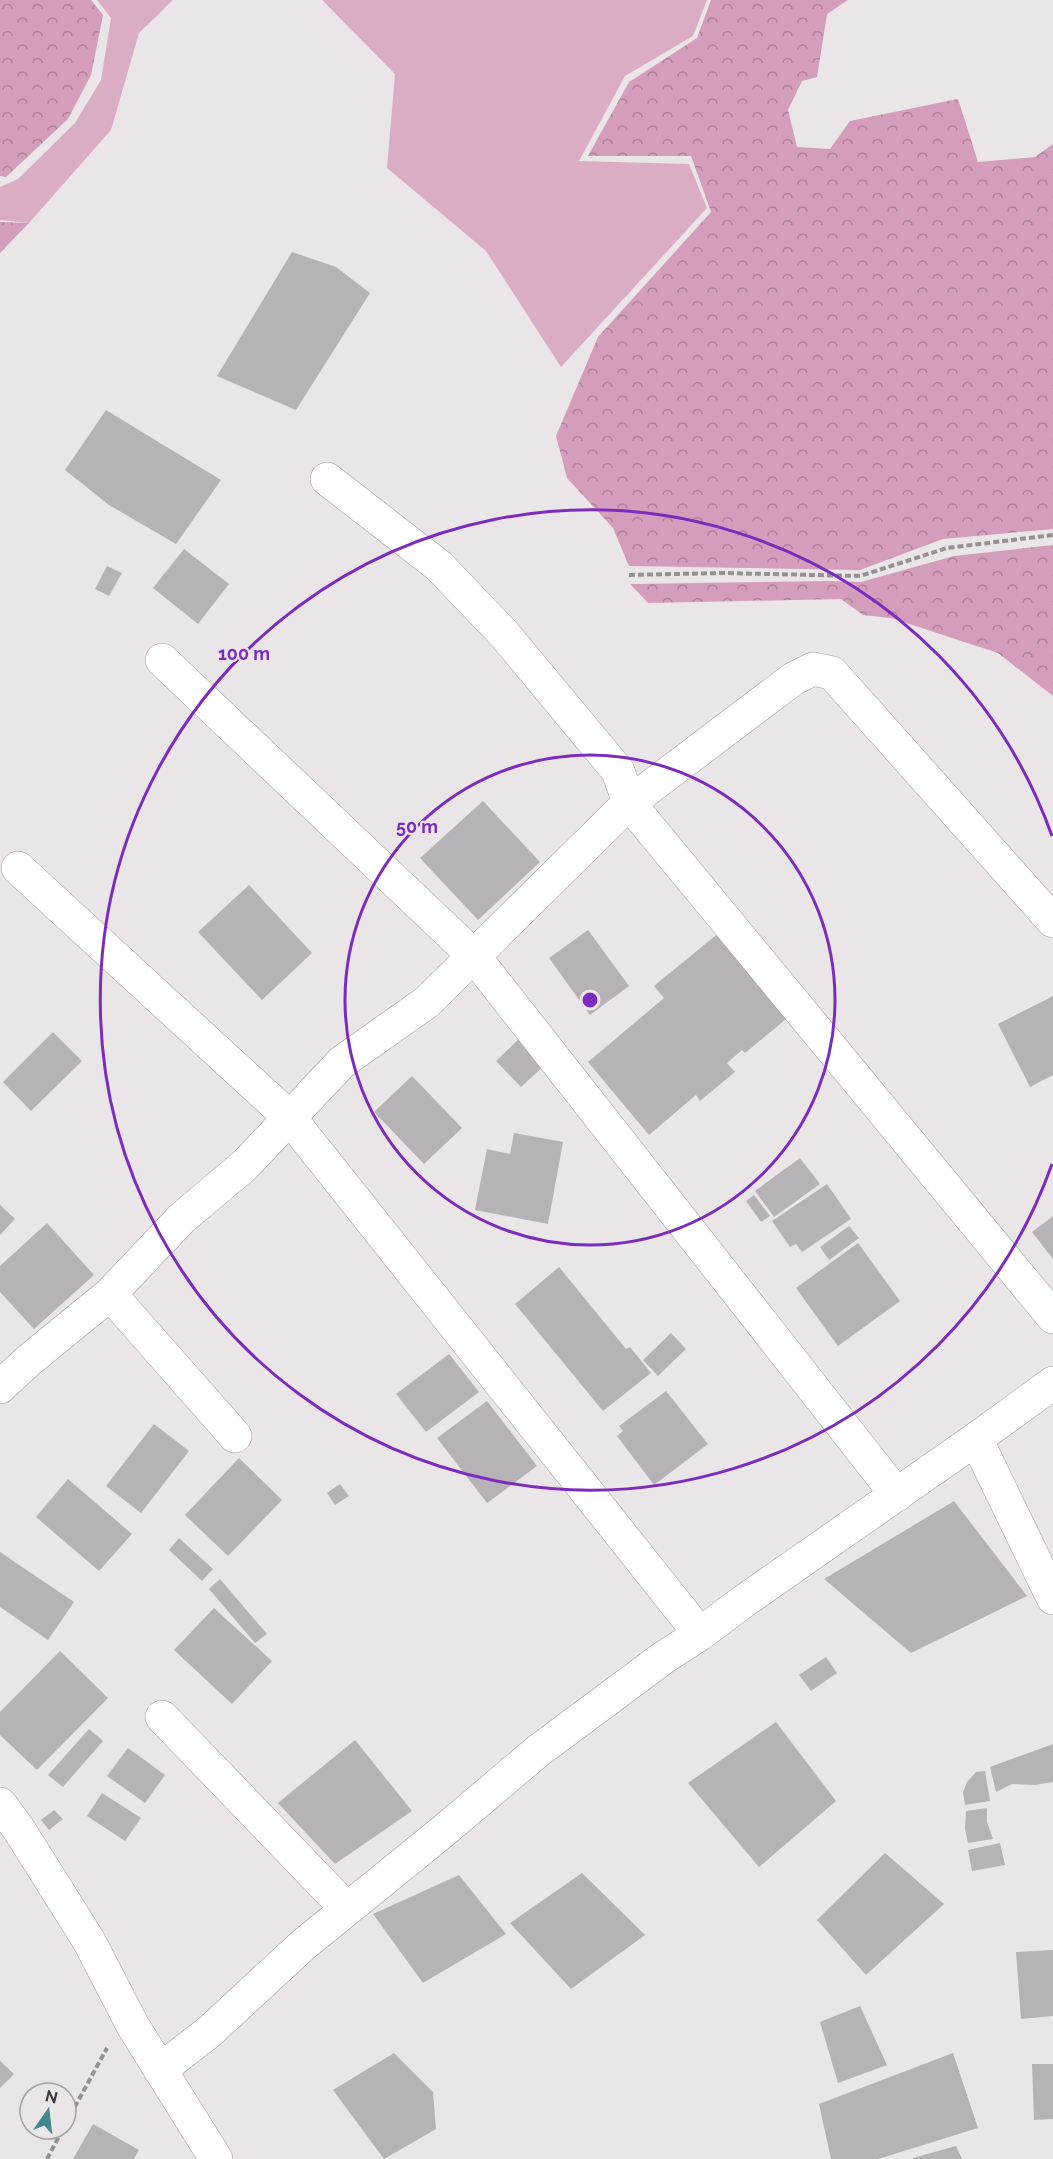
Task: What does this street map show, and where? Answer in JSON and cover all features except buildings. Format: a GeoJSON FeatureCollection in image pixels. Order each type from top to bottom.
{"type":"FeatureCollection","features":[{"type":"Feature","properties":{"kind":"street"},"geometry":{"type":"LineString","coordinates":[[327,479],[439,566],[505,635],[618,771],[629,803],[1053,1317]]}},
{"type":"Feature","properties":{"kind":"street"},"geometry":{"type":"LineString","coordinates":[[162,660],[473,955],[897,1495]]}},
{"type":"Feature","properties":{"kind":"street"},"geometry":{"type":"LineString","coordinates":[[0,1386],[110,1294],[182,1218],[245,1165],[342,1062],[427,1002],[629,803],[793,679],[813,669],[832,673],[1053,921]]}},
{"type":"Feature","properties":{"kind":"street"},"geometry":{"type":"LineString","coordinates":[[18,868],[289,1117],[700,1634]]}},
{"type":"Feature","properties":{"kind":"street"},"geometry":{"type":"LineString","coordinates":[[110,1294],[235,1436]]}},
{"type":"Feature","properties":{"kind":"street"},"geometry":{"type":"LineString","coordinates":[[160,2070],[208,2032],[303,1945],[451,1826],[538,1751],[744,1600],[897,1495],[1053,1383]]}},
{"type":"Feature","properties":{"kind":"street"},"geometry":{"type":"LineString","coordinates":[[976,1439],[1053,1598]]}},
{"type":"Feature","properties":{"kind":"street"},"geometry":{"type":"LineString","coordinates":[[162,1717],[347,1909]]}},
{"type":"Feature","properties":{"kind":"street"},"geometry":{"type":"LineString","coordinates":[[0,1804],[18,1828],[88,1941],[133,2026],[216,2159]]}},
{"type":"Feature","properties":{"kind":"path"},"geometry":{"type":"LineString","coordinates":[[629,575],[723,573],[860,576],[947,548],[1053,535]]}},
{"type":"Feature","properties":{"kind":"path"},"geometry":{"type":"LineString","coordinates":[[78,2101],[105,2050],[133,2026]]}},
{"type":"Feature","properties":{"kind":"path"},"geometry":{"type":"LineString","coordinates":[[47,2159],[57,2141]]}},
{"type":"Feature","properties":{"kind":"shaded area"},"geometry":{"type":"Polygon","coordinates":[[[97,0],[173,0],[139,33],[111,130],[29,223],[0,220],[0,187],[18,179],[75,123],[101,80],[111,18],[97,0]]]}},
{"type":"Feature","properties":{"kind":"shaded area"},"geometry":{"type":"Polygon","coordinates":[[[322,0],[707,0],[693,36],[625,76],[579,161],[689,164],[707,208],[561,367],[486,251],[387,168],[395,74],[322,0]]]}},
{"type":"Feature","properties":{"kind":"green space"},"geometry":{"type":"Polygon","coordinates":[[[0,0],[91,0],[103,15],[91,75],[68,119],[6,177],[0,176],[0,0]]]}},
{"type":"Feature","properties":{"kind":"green space"},"geometry":{"type":"Polygon","coordinates":[[[711,0],[848,0],[827,14],[817,77],[802,81],[788,110],[797,147],[830,149],[850,121],[958,99],[978,162],[1035,157],[1053,144],[1053,529],[943,539],[860,570],[629,566],[613,528],[567,478],[556,436],[598,337],[711,212],[691,156],[588,156],[629,82],[697,38],[711,0]]]}},
{"type":"Feature","properties":{"kind":"green space"},"geometry":{"type":"Polygon","coordinates":[[[0,222],[29,223],[0,253],[0,222]]]}},
{"type":"Feature","properties":{"kind":"green space"},"geometry":{"type":"Polygon","coordinates":[[[1053,545],[1053,696],[998,653],[891,618],[863,615],[841,599],[648,603],[630,584],[861,582],[954,556],[1053,545]]]}}]}
